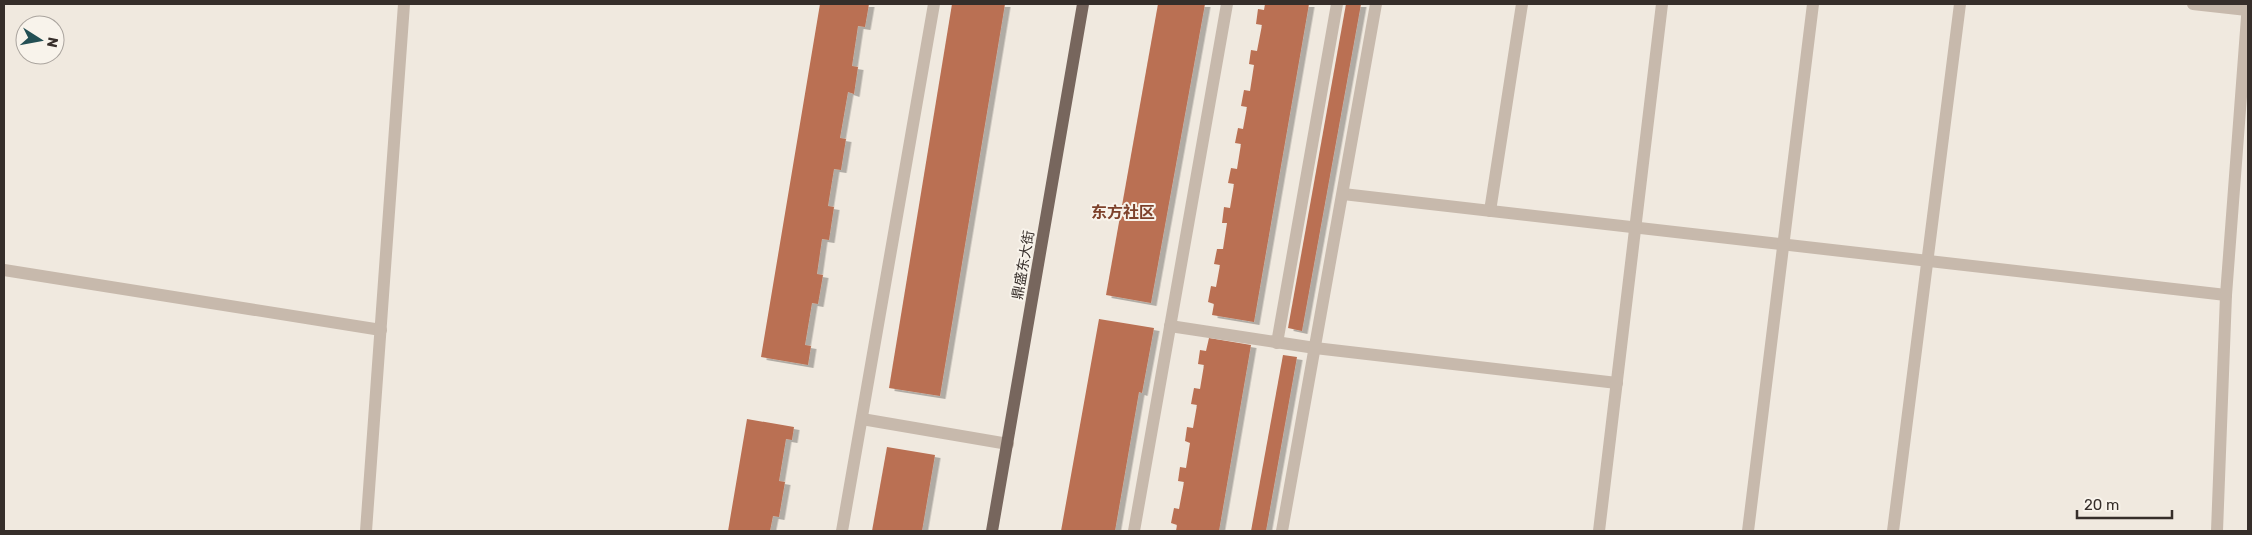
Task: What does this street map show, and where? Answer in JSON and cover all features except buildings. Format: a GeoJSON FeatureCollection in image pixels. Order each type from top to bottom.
{"type":"FeatureCollection","features":[{"type":"Feature","properties":{"kind":"main road","name":"鼎盛东大街"},"geometry":{"type":"LineString","coordinates":[[992,531],[1083,4]]}},
{"type":"Feature","properties":{"kind":"street"},"geometry":{"type":"LineString","coordinates":[[366,531],[404,4]]}},
{"type":"Feature","properties":{"kind":"street"},"geometry":{"type":"LineString","coordinates":[[842,531],[934,4]]}},
{"type":"Feature","properties":{"kind":"street"},"geometry":{"type":"LineString","coordinates":[[1134,531],[1227,4]]}},
{"type":"Feature","properties":{"kind":"street"},"geometry":{"type":"LineString","coordinates":[[1277,343],[1336,4]]}},
{"type":"Feature","properties":{"kind":"street"},"geometry":{"type":"LineString","coordinates":[[1282,531],[1376,4]]}},
{"type":"Feature","properties":{"kind":"street"},"geometry":{"type":"LineString","coordinates":[[1490,211],[1522,4]]}},
{"type":"Feature","properties":{"kind":"street"},"geometry":{"type":"LineString","coordinates":[[1599,531],[1662,4]]}},
{"type":"Feature","properties":{"kind":"street"},"geometry":{"type":"LineString","coordinates":[[1748,531],[1813,4]]}},
{"type":"Feature","properties":{"kind":"street"},"geometry":{"type":"LineString","coordinates":[[1893,531],[1960,4]]}},
{"type":"Feature","properties":{"kind":"street"},"geometry":{"type":"LineString","coordinates":[[2193,4],[2247,7],[2242,162],[2226,295],[2217,531]]}},
{"type":"Feature","properties":{"kind":"street"},"geometry":{"type":"LineString","coordinates":[[1343,194],[2226,295]]}},
{"type":"Feature","properties":{"kind":"street"},"geometry":{"type":"LineString","coordinates":[[4,270],[381,330]]}},
{"type":"Feature","properties":{"kind":"street"},"geometry":{"type":"LineString","coordinates":[[1170,326],[1315,348],[1617,382]]}},
{"type":"Feature","properties":{"kind":"street"},"geometry":{"type":"LineString","coordinates":[[862,419],[1008,444]]}},
{"type":"Feature","properties":{"kind":"district","name":"东方社区"},"geometry":{"type":"Point","coordinates":[1123,212]}}]}
